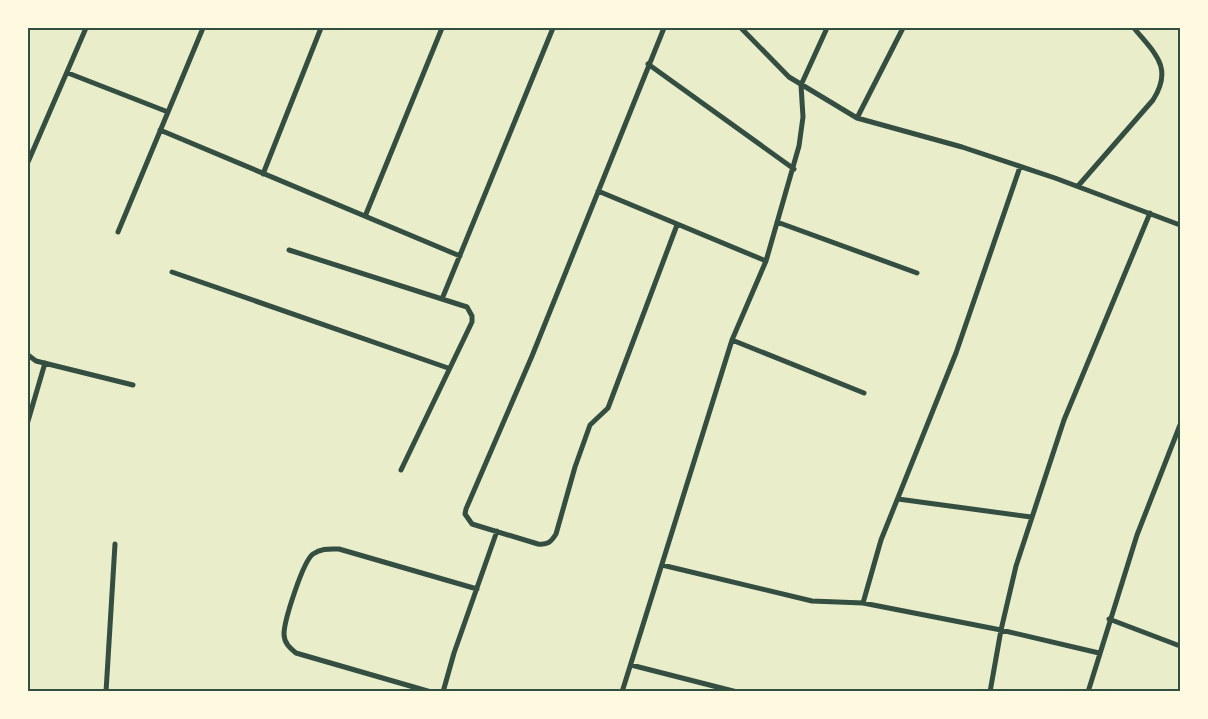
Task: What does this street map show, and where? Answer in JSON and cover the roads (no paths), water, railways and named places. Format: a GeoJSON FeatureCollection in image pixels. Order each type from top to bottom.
{"type":"FeatureCollection","features":[{"type":"Feature","properties":{"kind":"street"},"geometry":{"type":"LineString","coordinates":[[28,162],[86,28]]}},
{"type":"Feature","properties":{"kind":"street"},"geometry":{"type":"LineString","coordinates":[[118,232],[203,28]]}},
{"type":"Feature","properties":{"kind":"street"},"geometry":{"type":"LineString","coordinates":[[263,174],[321,28]]}},
{"type":"Feature","properties":{"kind":"street"},"geometry":{"type":"LineString","coordinates":[[366,214],[442,28]]}},
{"type":"Feature","properties":{"kind":"street"},"geometry":{"type":"LineString","coordinates":[[442,299],[553,28]]}},
{"type":"Feature","properties":{"kind":"street"},"geometry":{"type":"LineString","coordinates":[[664,28],[532,356],[466,509],[465,514],[472,524],[546,545],[556,534],[574,467],[594,420],[608,408],[677,225]]}},
{"type":"Feature","properties":{"kind":"street"},"geometry":{"type":"LineString","coordinates":[[741,28],[789,76],[857,118],[962,148],[1078,186],[1180,225]]}},
{"type":"Feature","properties":{"kind":"street"},"geometry":{"type":"LineString","coordinates":[[622,692],[732,340],[766,261],[794,169],[803,117],[801,85],[827,28]]}},
{"type":"Feature","properties":{"kind":"street"},"geometry":{"type":"LineString","coordinates":[[857,118],[903,28]]}},
{"type":"Feature","properties":{"kind":"street"},"geometry":{"type":"LineString","coordinates":[[1078,186],[1153,100],[1160,88],[1163,73],[1161,61],[1134,28]]}},
{"type":"Feature","properties":{"kind":"street"},"geometry":{"type":"LineString","coordinates":[[648,64],[794,169]]}},
{"type":"Feature","properties":{"kind":"street"},"geometry":{"type":"LineString","coordinates":[[68,73],[168,112]]}},
{"type":"Feature","properties":{"kind":"street"},"geometry":{"type":"LineString","coordinates":[[160,130],[263,174],[366,214],[460,256]]}},
{"type":"Feature","properties":{"kind":"street"},"geometry":{"type":"LineString","coordinates":[[863,603],[881,540],[956,353],[1020,167]]}},
{"type":"Feature","properties":{"kind":"street"},"geometry":{"type":"LineString","coordinates":[[598,191],[766,261]]}},
{"type":"Feature","properties":{"kind":"street"},"geometry":{"type":"LineString","coordinates":[[990,692],[1001,630],[1016,566],[1031,517],[1064,420],[1150,213]]}},
{"type":"Feature","properties":{"kind":"street"},"geometry":{"type":"LineString","coordinates":[[778,222],[917,273]]}},
{"type":"Feature","properties":{"kind":"street"},"geometry":{"type":"LineString","coordinates":[[288,250],[442,299],[466,308],[472,316],[472,322],[448,368],[401,470]]}},
{"type":"Feature","properties":{"kind":"street"},"geometry":{"type":"LineString","coordinates":[[172,272],[448,368]]}},
{"type":"Feature","properties":{"kind":"street"},"geometry":{"type":"LineString","coordinates":[[732,340],[864,393]]}},
{"type":"Feature","properties":{"kind":"street"},"geometry":{"type":"LineString","coordinates":[[28,355],[36,361],[133,385]]}},
{"type":"Feature","properties":{"kind":"street"},"geometry":{"type":"LineString","coordinates":[[28,421],[45,363]]}},
{"type":"Feature","properties":{"kind":"street"},"geometry":{"type":"LineString","coordinates":[[1088,692],[1109,619],[1137,535],[1180,424]]}},
{"type":"Feature","properties":{"kind":"street"},"geometry":{"type":"LineString","coordinates":[[898,499],[1031,517]]}},
{"type":"Feature","properties":{"kind":"street"},"geometry":{"type":"LineString","coordinates":[[443,692],[497,531]]}},
{"type":"Feature","properties":{"kind":"street"},"geometry":{"type":"LineString","coordinates":[[106,692],[115,544]]}},
{"type":"Feature","properties":{"kind":"street"},"geometry":{"type":"LineString","coordinates":[[431,692],[296,653],[287,646],[284,636],[286,621],[305,564],[312,554],[324,548],[339,549],[477,589]]}},
{"type":"Feature","properties":{"kind":"street"},"geometry":{"type":"LineString","coordinates":[[662,565],[799,598],[863,603],[1001,630],[1099,653]]}},
{"type":"Feature","properties":{"kind":"street"},"geometry":{"type":"LineString","coordinates":[[1109,619],[1180,646]]}},
{"type":"Feature","properties":{"kind":"street"},"geometry":{"type":"LineString","coordinates":[[631,665],[737,692]]}}]}
